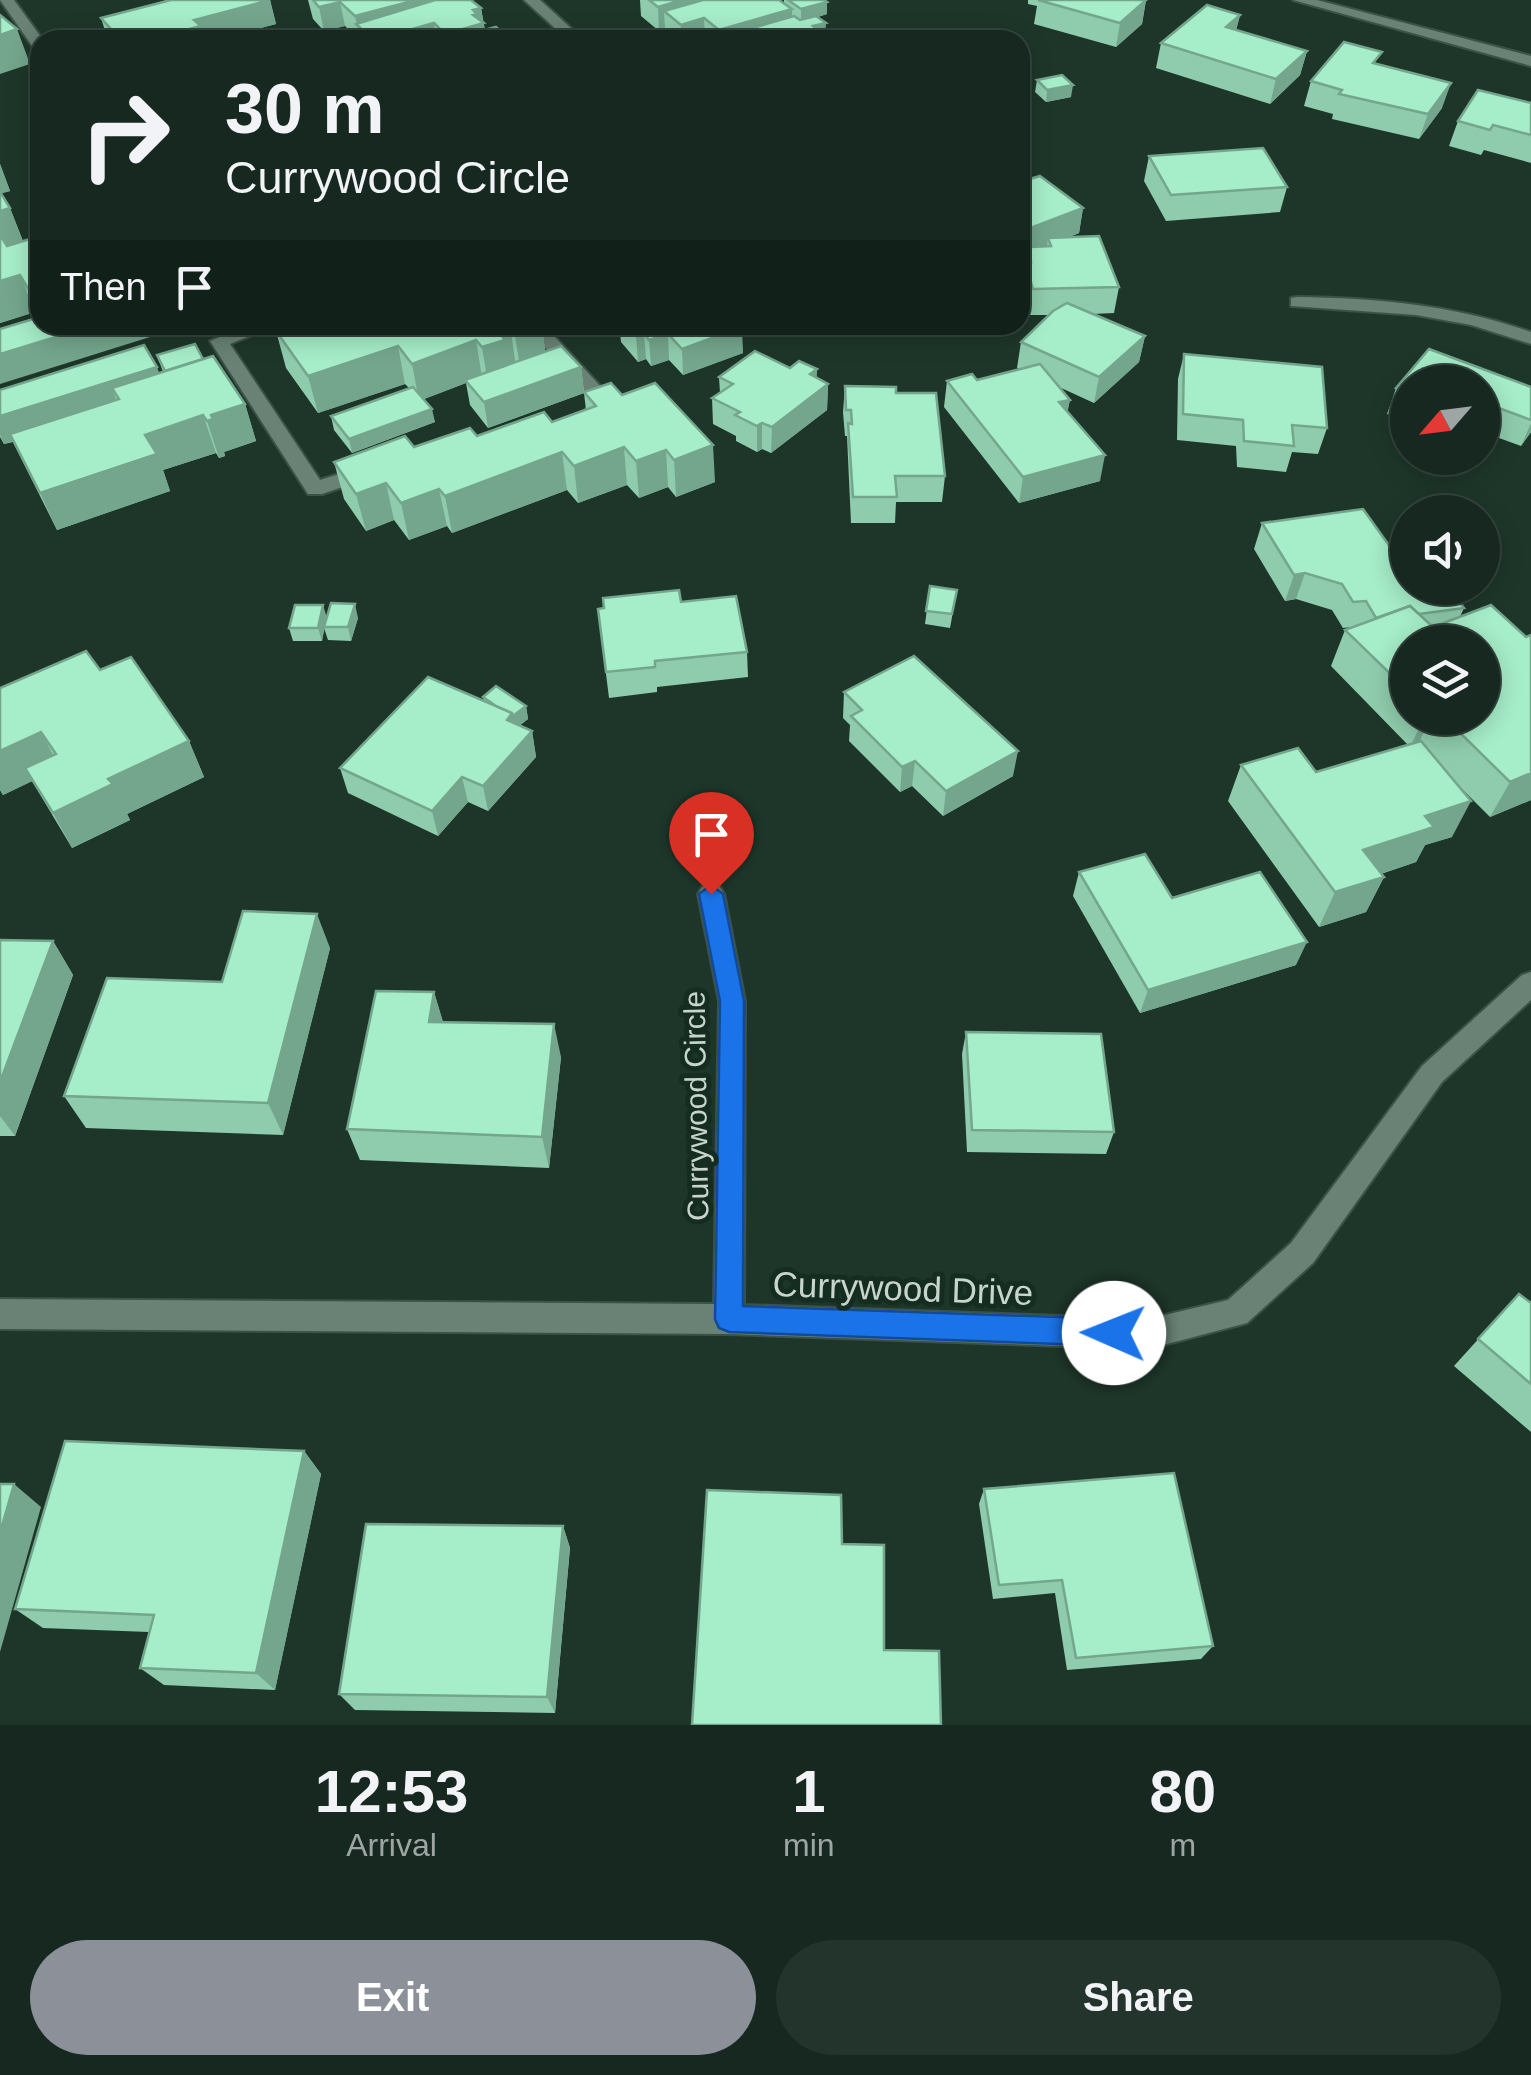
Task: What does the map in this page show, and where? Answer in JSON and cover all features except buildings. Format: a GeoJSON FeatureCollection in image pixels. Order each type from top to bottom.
{"type":"FeatureCollection","features":[{"type":"Feature","properties":{"kind":"street"},"geometry":{"type":"LineString","coordinates":[[6,0],[30,32]]}},
{"type":"Feature","properties":{"kind":"street"},"geometry":{"type":"LineString","coordinates":[[535,3],[561,0]]}},
{"type":"Feature","properties":{"kind":"street"},"geometry":{"type":"LineString","coordinates":[[1300,0],[1531,60]]}},
{"type":"Feature","properties":{"kind":"street"},"geometry":{"type":"LineString","coordinates":[[535,3],[566,30]]}},
{"type":"Feature","properties":{"kind":"street"},"geometry":{"type":"LineString","coordinates":[[1297,302],[1367,302],[1420,310],[1531,338]]}},
{"type":"Feature","properties":{"kind":"street"},"geometry":{"type":"LineString","coordinates":[[236,335],[210,343],[315,489],[386,465]]}},
{"type":"Feature","properties":{"kind":"street"},"geometry":{"type":"LineString","coordinates":[[543,335],[607,405],[572,417]]}},
{"type":"Feature","properties":{"kind":"street","name":"Currywood Circle"},"geometry":{"type":"LineString","coordinates":[[711,894],[732,1001],[729,1319]]}},
{"type":"Feature","properties":{"kind":"street","name":"Currywood Drive"},"geometry":{"type":"LineString","coordinates":[[0,1314],[729,1319],[1148,1334],[1236,1313],[1302,1254],[1432,1074],[1531,983]]}},
{"type":"Feature","properties":{"kind":"route"},"geometry":{"type":"LineString","coordinates":[[711,894],[732,1001],[729,1319],[1114,1333]]}}]}
